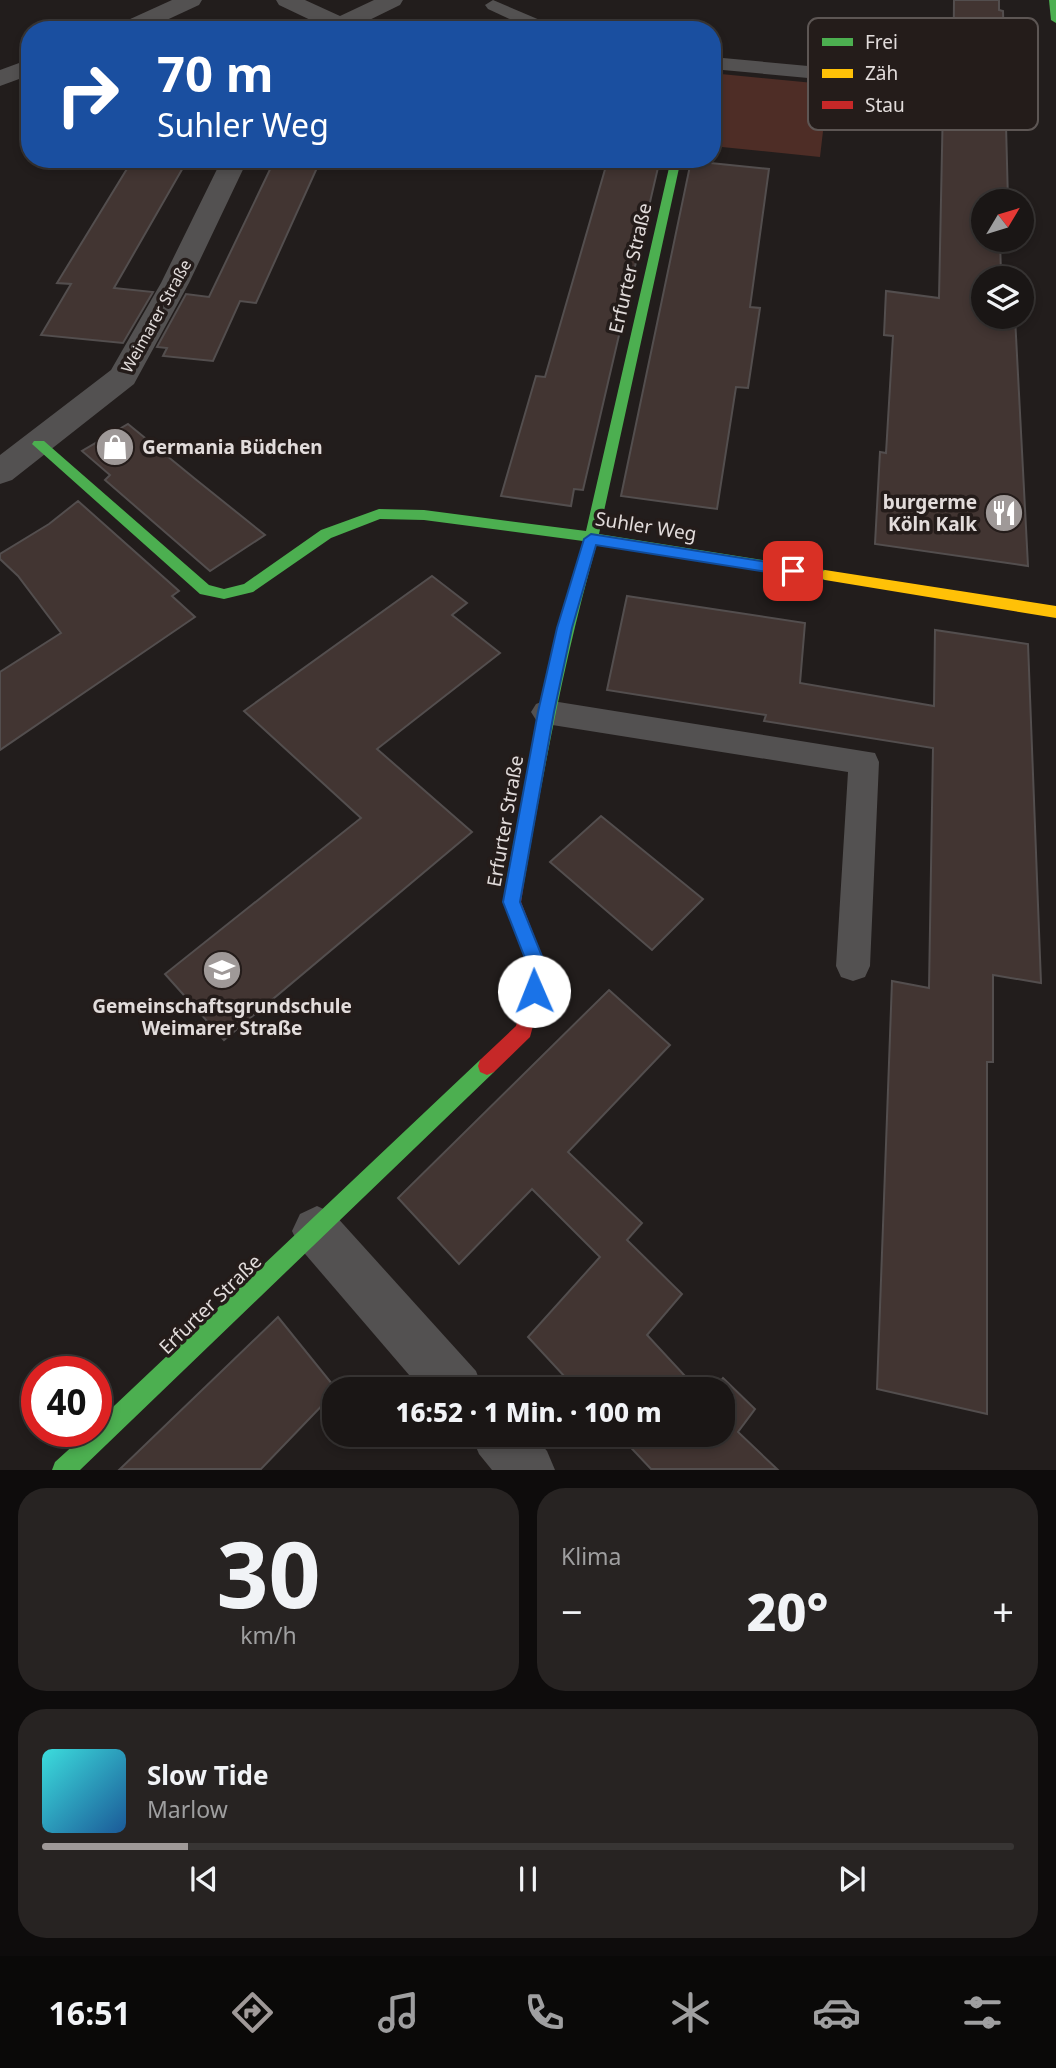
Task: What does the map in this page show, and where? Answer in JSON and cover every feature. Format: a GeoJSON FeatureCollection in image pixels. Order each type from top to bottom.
{"type":"FeatureCollection","features":[{"type":"Feature","properties":{"kind":"street"},"geometry":{"type":"LineString","coordinates":[[145,21],[191,0]]}},
{"type":"Feature","properties":{"kind":"street"},"geometry":{"type":"LineString","coordinates":[[287,0],[323,21]]}},
{"type":"Feature","properties":{"kind":"street"},"geometry":{"type":"LineString","coordinates":[[349,21],[392,0]]}},
{"type":"Feature","properties":{"kind":"street"},"geometry":{"type":"LineString","coordinates":[[1054,0],[1056,20]]}},
{"type":"Feature","properties":{"kind":"street"},"geometry":{"type":"LineString","coordinates":[[0,79],[21,70]]}},
{"type":"Feature","properties":{"kind":"street","name":"Weimarer Straße"},"geometry":{"type":"LineString","coordinates":[[0,472],[123,377],[175,283],[231,168]]}},
{"type":"Feature","properties":{"kind":"street","name":"Erfurter Straße"},"geometry":{"type":"LineString","coordinates":[[63,1469],[317,1231],[524,1031],[539,971],[512,902],[546,712],[565,628],[591,539],[674,168]]}},
{"type":"Feature","properties":{"kind":"street","name":"Suhler Weg"},"geometry":{"type":"LineString","coordinates":[[39,444],[205,590],[224,594],[248,588],[326,534],[379,514],[424,516],[520,527],[1056,612]]}},
{"type":"Feature","properties":{"kind":"street"},"geometry":{"type":"LineString","coordinates":[[317,1231],[446,1377]]}},
{"type":"Feature","properties":{"kind":"street"},"geometry":{"type":"LineString","coordinates":[[509,1447],[528,1469]]}},
{"type":"Feature","properties":{"kind":"lane"},"geometry":{"type":"LineString","coordinates":[[494,5],[529,21]]}},
{"type":"Feature","properties":{"kind":"lane"},"geometry":{"type":"LineString","coordinates":[[721,65],[808,72]]}},
{"type":"Feature","properties":{"kind":"lane"},"geometry":{"type":"LineString","coordinates":[[546,712],[864,762],[853,965]]}},
{"type":"Feature","properties":{"kind":"shaded area"},"geometry":{"type":"Polygon","coordinates":[[[721,74],[808,82],[808,130],[823,130],[820,157],[721,147],[721,74]]]}},
{"type":"Feature","properties":{"kind":"building"},"geometry":{"type":"Polygon","coordinates":[[[954,0],[999,0],[999,10],[1003,11],[1003,18],[954,18],[954,0]]]}},
{"type":"Feature","properties":{"kind":"building"},"geometry":{"type":"Polygon","coordinates":[[[942,130],[1006,130],[1008,189],[971,189],[971,252],[1000,252],[1001,266],[971,266],[971,329],[1016,329],[1028,566],[875,544],[880,452],[886,453],[893,336],[884,335],[886,291],[939,298],[942,130]]]}},
{"type":"Feature","properties":{"kind":"building"},"geometry":{"type":"Polygon","coordinates":[[[721,164],[769,169],[750,307],[760,308],[748,388],[736,387],[717,509],[621,496],[690,168],[721,168],[721,164]]]}},
{"type":"Feature","properties":{"kind":"building"},"geometry":{"type":"Polygon","coordinates":[[[127,168],[183,168],[114,288],[153,292],[123,343],[41,335],[71,284],[57,283],[127,168]]]}},
{"type":"Feature","properties":{"kind":"building"},"geometry":{"type":"Polygon","coordinates":[[[271,168],[317,168],[256,303],[240,301],[213,361],[163,356],[167,348],[157,347],[186,294],[209,297],[271,168]]]}},
{"type":"Feature","properties":{"kind":"building"},"geometry":{"type":"Polygon","coordinates":[[[605,168],[658,168],[583,490],[574,489],[571,506],[501,496],[536,376],[545,377],[605,168]]]}},
{"type":"Feature","properties":{"kind":"building"},"geometry":{"type":"Polygon","coordinates":[[[128,424],[265,535],[210,571],[105,480],[110,475],[82,451],[128,424]]]}},
{"type":"Feature","properties":{"kind":"building"},"geometry":{"type":"Polygon","coordinates":[[[78,501],[179,591],[172,596],[195,617],[0,750],[0,672],[61,633],[18,576],[0,559],[0,554],[49,524],[78,501]]]}},
{"type":"Feature","properties":{"kind":"building"},"geometry":{"type":"Polygon","coordinates":[[[432,576],[467,603],[452,615],[500,653],[377,749],[472,832],[224,1040],[165,974],[361,818],[244,711],[432,576]]]}},
{"type":"Feature","properties":{"kind":"building"},"geometry":{"type":"Polygon","coordinates":[[[627,596],[805,623],[800,683],[934,706],[935,630],[1028,644],[1041,983],[993,975],[993,1062],[987,1062],[987,1414],[877,1389],[892,981],[929,988],[933,748],[764,721],[766,715],[607,690],[627,596]]]}},
{"type":"Feature","properties":{"kind":"building"},"geometry":{"type":"Polygon","coordinates":[[[601,816],[703,899],[652,950],[550,862],[601,816]]]}},
{"type":"Feature","properties":{"kind":"building"},"geometry":{"type":"Polygon","coordinates":[[[609,990],[670,1045],[568,1152],[642,1223],[627,1240],[682,1294],[647,1335],[686,1377],[565,1377],[528,1337],[600,1257],[532,1189],[459,1264],[398,1198],[609,990]]]}},
{"type":"Feature","properties":{"kind":"building"},"geometry":{"type":"Polygon","coordinates":[[[278,1317],[326,1377],[322,1377],[322,1405],[261,1469],[120,1469],[278,1317]]]}},
{"type":"Feature","properties":{"kind":"building"},"geometry":{"type":"Polygon","coordinates":[[[735,1390],[755,1409],[738,1432],[777,1469],[651,1469],[630,1447],[735,1447],[735,1390]]]}},
{"type":"Feature","properties":{"kind":"traffic: fast"},"geometry":{"type":"LineString","coordinates":[[1054,0],[1056,20]]}},
{"type":"Feature","properties":{"kind":"traffic: fast"},"geometry":{"type":"LineString","coordinates":[[515,883],[546,712],[565,628],[591,539],[674,168]]}},
{"type":"Feature","properties":{"kind":"traffic: fast"},"geometry":{"type":"LineString","coordinates":[[39,444],[205,590],[224,594],[248,588],[326,534],[379,514],[424,515],[520,526],[825,575]]}},
{"type":"Feature","properties":{"kind":"traffic: fast"},"geometry":{"type":"LineString","coordinates":[[63,1470],[487,1066]]}},
{"type":"Feature","properties":{"kind":"traffic: slow"},"geometry":{"type":"LineString","coordinates":[[825,575],[1056,612]]}},
{"type":"Feature","properties":{"kind":"traffic: jam"},"geometry":{"type":"LineString","coordinates":[[487,1066],[524,1031],[539,971],[512,902],[515,883]]}},
{"type":"Feature","properties":{"kind":"place","name":"Germania Büdchen"},"geometry":{"type":"Point","coordinates":[115,447]}},
{"type":"Feature","properties":{"kind":"place","name":"burgerme Köln Kalk"},"geometry":{"type":"Point","coordinates":[1004,513]}},
{"type":"Feature","properties":{"kind":"place","name":"Gemeinschaftsgrundschule Weimarer Straße"},"geometry":{"type":"Point","coordinates":[222,970]}},
{"type":"Feature","properties":{"kind":"route"},"geometry":{"type":"LineString","coordinates":[[534,991],[539,971],[512,902],[546,712],[565,628],[591,539],[793,571]]}}]}
